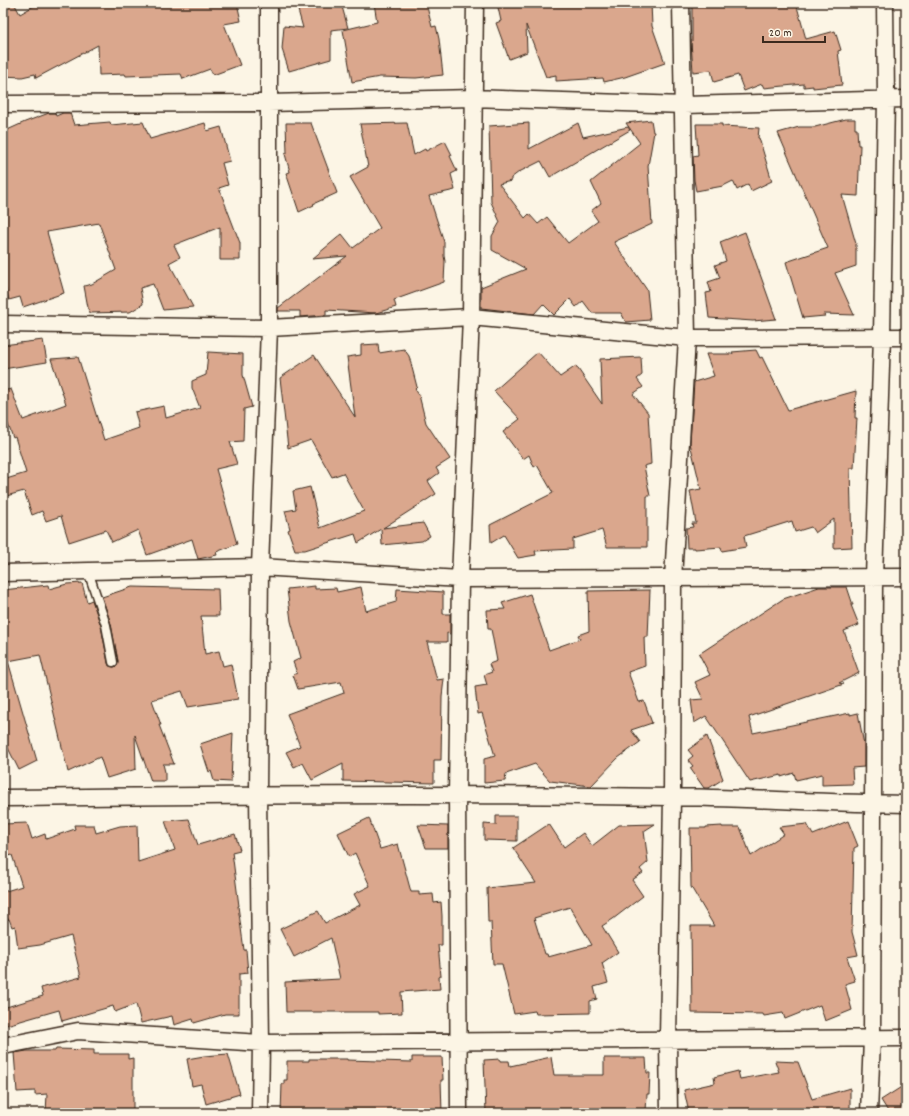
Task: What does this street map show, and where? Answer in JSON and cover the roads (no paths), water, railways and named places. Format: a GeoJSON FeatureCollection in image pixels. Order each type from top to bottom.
{"type":"FeatureCollection","features":[{"type":"Feature","properties":{"kind":"street"},"geometry":{"type":"LineString","coordinates":[[260,1113],[261,1043],[258,794],[260,567],[269,328],[269,3]]}},
{"type":"Feature","properties":{"kind":"street"},"geometry":{"type":"LineString","coordinates":[[459,1113],[457,795],[460,579],[471,317],[475,3]]}},
{"type":"Feature","properties":{"kind":"street"},"geometry":{"type":"LineString","coordinates":[[669,1113],[668,1039],[672,797],[673,579],[687,338],[682,3]]}},
{"type":"Feature","properties":{"kind":"street"},"geometry":{"type":"LineString","coordinates":[[869,1113],[872,1038],[874,577],[882,336],[886,98],[885,3]]}},
{"type":"Feature","properties":{"kind":"street"},"geometry":{"type":"LineString","coordinates":[[3,104],[269,103],[473,98],[684,105],[886,98],[906,99]]}},
{"type":"Feature","properties":{"kind":"street"},"geometry":{"type":"LineString","coordinates":[[3,324],[269,328],[471,317],[687,338],[906,337]]}},
{"type":"Feature","properties":{"kind":"street"},"geometry":{"type":"LineString","coordinates":[[3,573],[260,567],[460,579],[906,577]]}},
{"type":"Feature","properties":{"kind":"street"},"geometry":{"type":"LineString","coordinates":[[3,798],[258,794],[457,795],[672,797],[906,804]]}},
{"type":"Feature","properties":{"kind":"street"},"geometry":{"type":"LineString","coordinates":[[3,1046],[78,1031],[261,1043],[906,1038]]}},
{"type":"Feature","properties":{"kind":"lane"},"geometry":{"type":"LineString","coordinates":[[88,571],[106,626],[113,662]]}}]}
